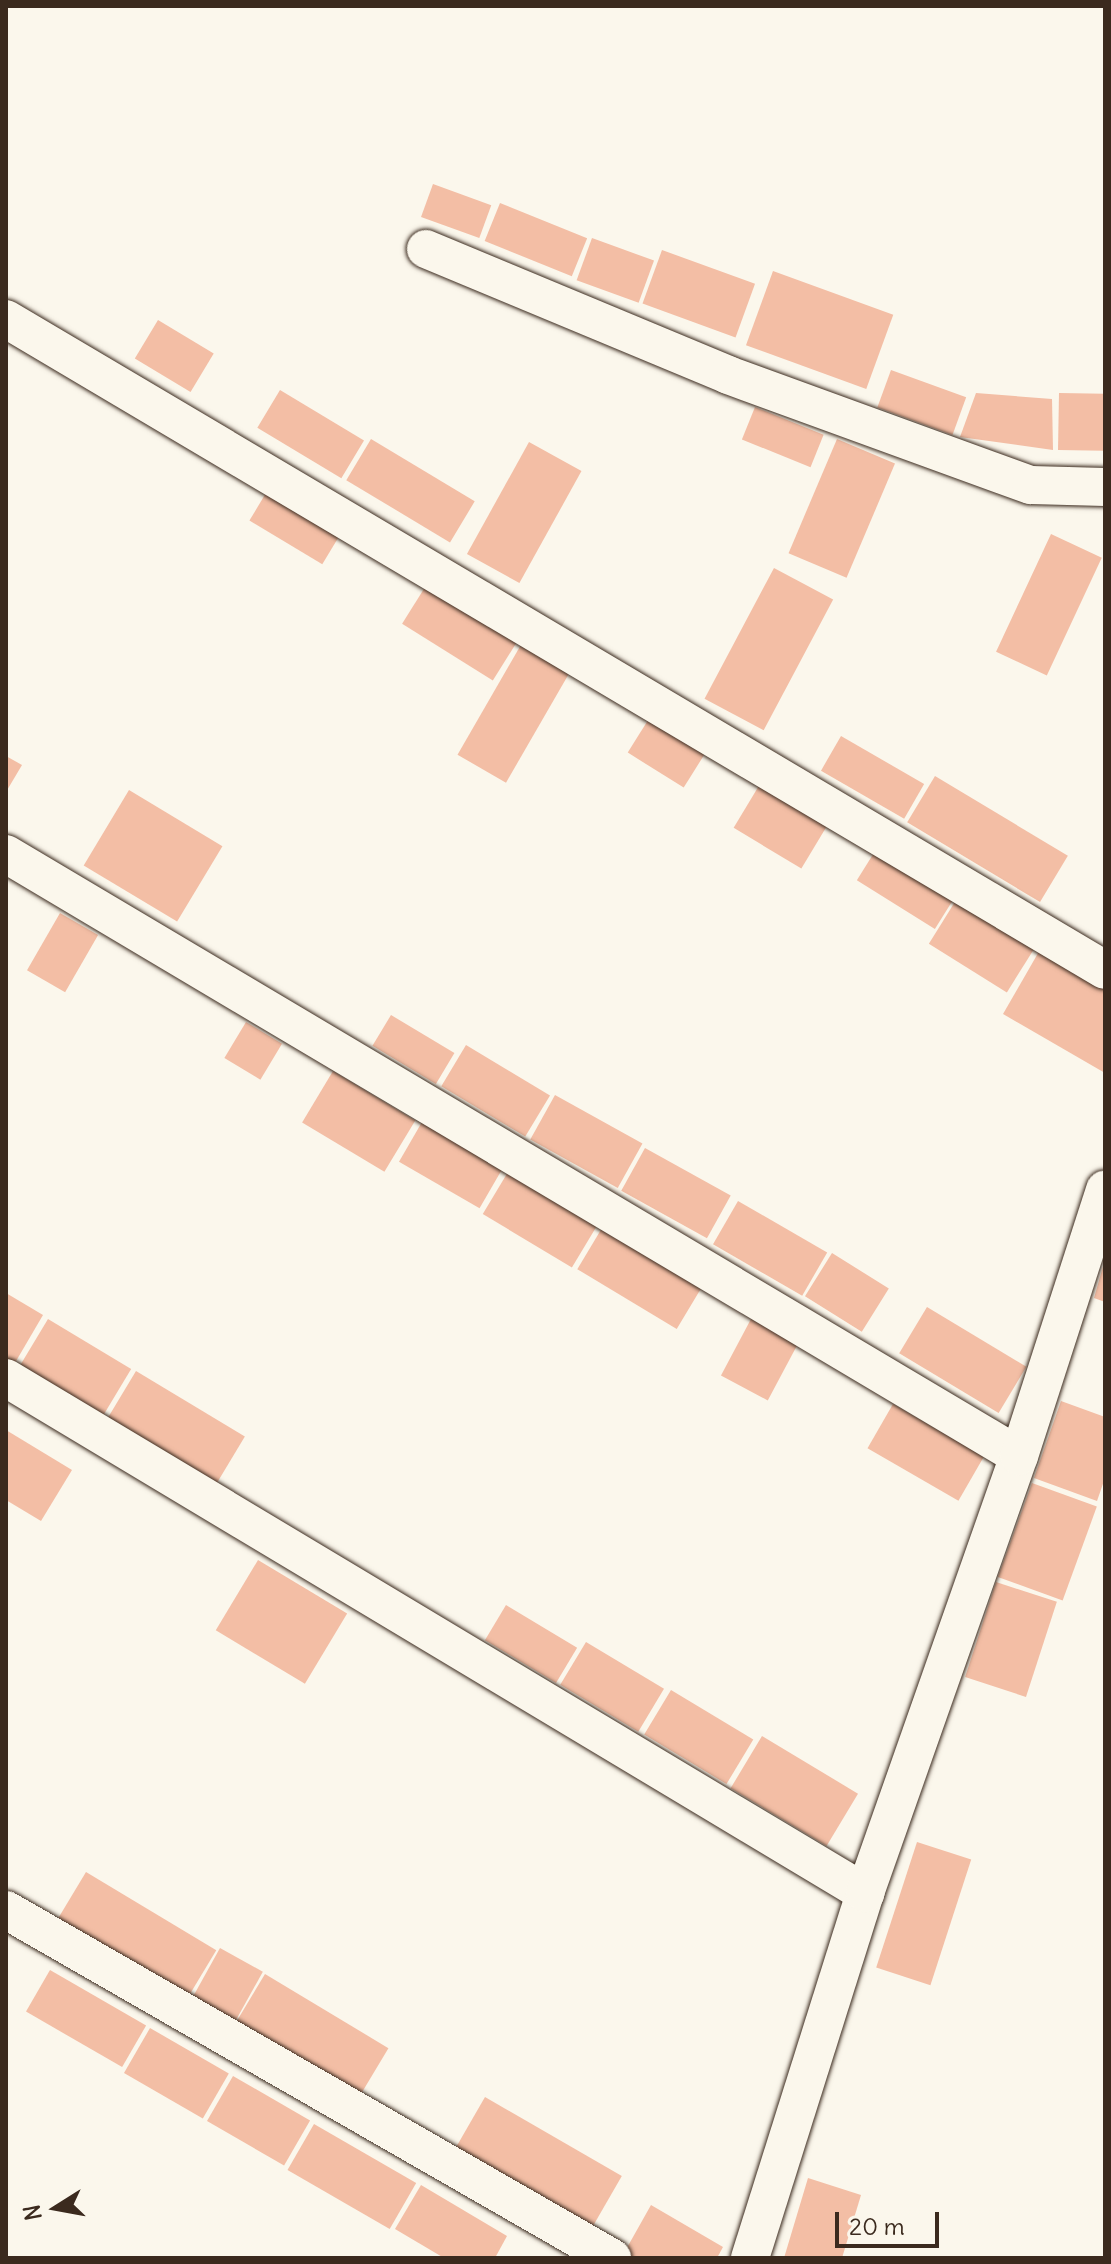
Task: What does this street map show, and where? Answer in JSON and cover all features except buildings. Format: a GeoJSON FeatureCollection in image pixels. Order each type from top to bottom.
{"type":"FeatureCollection","features":[{"type":"Feature","properties":{"kind":"street"},"geometry":{"type":"LineString","coordinates":[[426,249],[728,375],[1031,485],[1105,487]]}},
{"type":"Feature","properties":{"kind":"street"},"geometry":{"type":"LineString","coordinates":[[6,319],[1105,970]]}},
{"type":"Feature","properties":{"kind":"street"},"geometry":{"type":"LineString","coordinates":[[6,854],[1019,1456]]}},
{"type":"Feature","properties":{"kind":"street"},"geometry":{"type":"LineString","coordinates":[[750,2258],[865,1893],[1019,1456],[1105,1190]]}},
{"type":"Feature","properties":{"kind":"street"},"geometry":{"type":"LineString","coordinates":[[6,1378],[865,1893]]}},
{"type":"Feature","properties":{"kind":"street"},"geometry":{"type":"LineString","coordinates":[[6,1910],[612,2258]]}}]}
